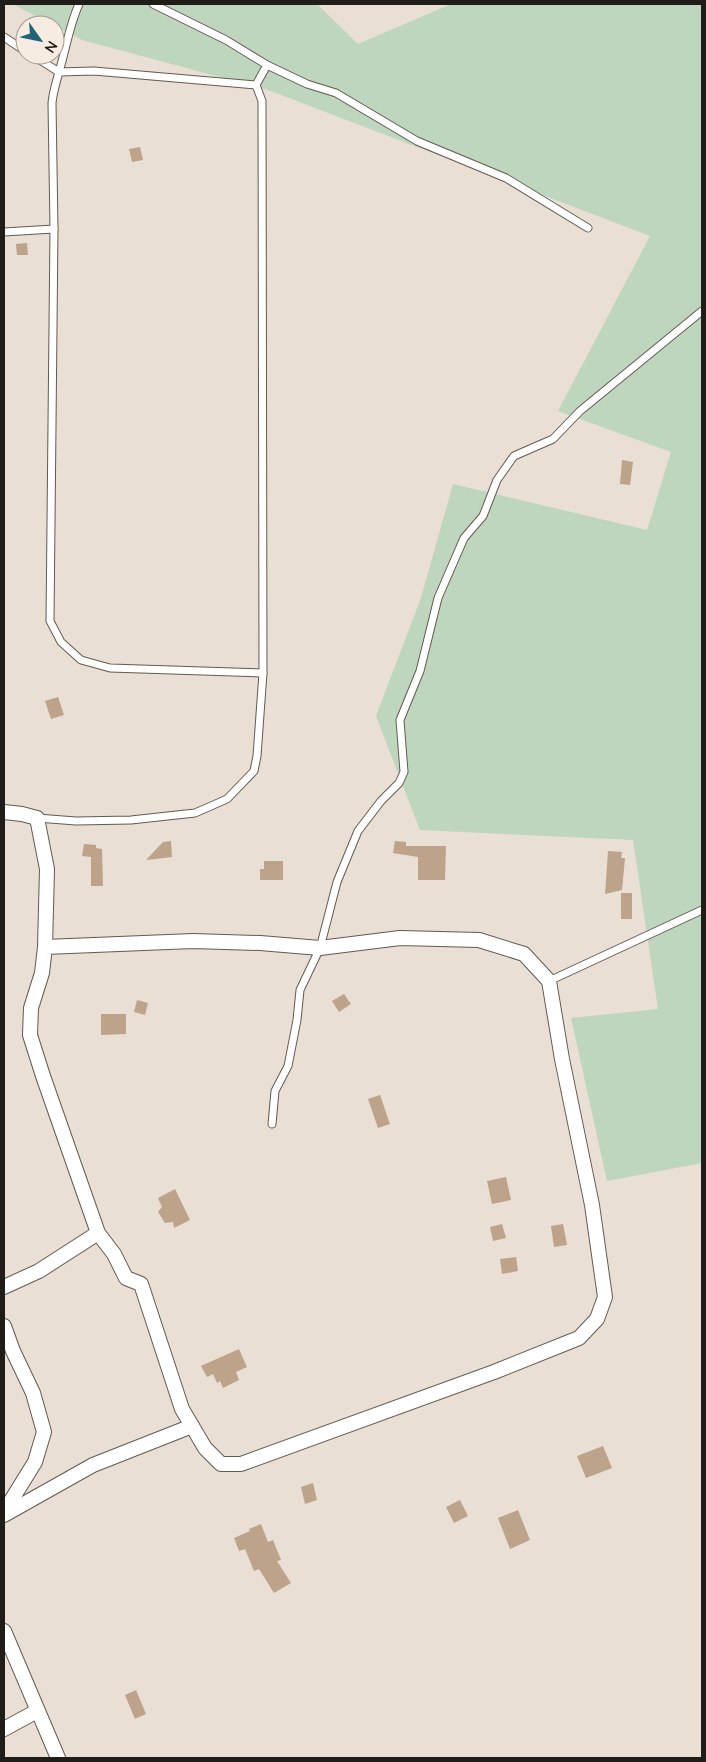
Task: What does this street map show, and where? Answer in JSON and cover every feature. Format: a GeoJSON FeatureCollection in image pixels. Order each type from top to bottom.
{"type":"FeatureCollection","features":[{"type":"Feature","properties":{"kind":"street"},"geometry":{"type":"LineString","coordinates":[[4,812],[37,818],[47,869],[45,947],[42,973],[31,1008],[30,1035],[43,1076],[98,1233],[114,1254],[126,1278],[141,1284],[182,1409],[205,1448],[221,1464],[241,1464],[494,1372],[578,1338],[597,1320],[605,1297],[595,1223],[562,1059],[549,981],[524,954],[479,940],[400,938],[320,948],[260,942],[193,941],[45,947]]}},
{"type":"Feature","properties":{"kind":"street"},"geometry":{"type":"LineString","coordinates":[[4,1287],[38,1271],[98,1233]]}},
{"type":"Feature","properties":{"kind":"street"},"geometry":{"type":"LineString","coordinates":[[4,1326],[13,1351],[34,1392],[44,1432],[35,1462],[4,1513]]}},
{"type":"Feature","properties":{"kind":"street"},"geometry":{"type":"LineString","coordinates":[[4,1513],[93,1465],[192,1426]]}},
{"type":"Feature","properties":{"kind":"street"},"geometry":{"type":"LineString","coordinates":[[4,1631],[58,1758]]}},
{"type":"Feature","properties":{"kind":"street"},"geometry":{"type":"LineString","coordinates":[[4,1729],[37,1711]]}},
{"type":"Feature","properties":{"kind":"lane"},"geometry":{"type":"LineString","coordinates":[[79,4],[68,35],[53,90],[52,103],[54,229],[50,622],[60,642],[81,660],[110,668],[263,673]]}},
{"type":"Feature","properties":{"kind":"lane"},"geometry":{"type":"LineString","coordinates":[[154,4],[226,40],[267,65],[308,84],[336,93],[417,141],[506,178],[588,228]]}},
{"type":"Feature","properties":{"kind":"lane"},"geometry":{"type":"LineString","coordinates":[[4,37],[15,44]]}},
{"type":"Feature","properties":{"kind":"lane"},"geometry":{"type":"LineString","coordinates":[[48,65],[59,72],[94,71],[256,85]]}},
{"type":"Feature","properties":{"kind":"lane"},"geometry":{"type":"LineString","coordinates":[[37,818],[76,821],[140,819],[195,813],[227,799],[254,771],[257,756],[263,673],[262,101],[256,85],[267,65]]}},
{"type":"Feature","properties":{"kind":"lane"},"geometry":{"type":"LineString","coordinates":[[4,232],[54,229]]}},
{"type":"Feature","properties":{"kind":"lane"},"geometry":{"type":"LineString","coordinates":[[272,1124],[275,1091],[288,1066],[297,1020],[300,990],[320,948],[337,882],[358,831],[381,801],[399,784],[404,772],[400,720],[420,671],[438,598],[464,538],[483,516],[497,480],[514,456],[553,439],[580,411],[702,311]]}},
{"type":"Feature","properties":{"kind":"lane"},"geometry":{"type":"LineString","coordinates":[[549,981],[702,910]]}},
{"type":"Feature","properties":{"kind":"green space"},"geometry":{"type":"Polygon","coordinates":[[[12,4],[317,4],[358,44],[451,4],[702,4],[702,1163],[607,1181],[571,1018],[658,1009],[633,840],[420,830],[376,716],[421,598],[453,484],[647,530],[671,452],[558,411],[650,236],[268,90],[82,40],[65,31],[65,15],[33,15],[12,4]]]}},
{"type":"Feature","properties":{"kind":"building"},"geometry":{"type":"Polygon","coordinates":[[[140,147],[143,160],[132,162],[129,149],[140,147]]]}},
{"type":"Feature","properties":{"kind":"building"},"geometry":{"type":"Polygon","coordinates":[[[27,243],[28,255],[17,255],[16,244],[27,243]]]}},
{"type":"Feature","properties":{"kind":"building"},"geometry":{"type":"Polygon","coordinates":[[[622,460],[633,462],[630,485],[620,484],[622,460]]]}},
{"type":"Feature","properties":{"kind":"building"},"geometry":{"type":"Polygon","coordinates":[[[58,697],[64,715],[51,719],[45,701],[58,697]]]}},
{"type":"Feature","properties":{"kind":"building"},"geometry":{"type":"Polygon","coordinates":[[[171,841],[172,857],[146,860],[163,842],[171,841]]]}},
{"type":"Feature","properties":{"kind":"building"},"geometry":{"type":"Polygon","coordinates":[[[395,841],[406,842],[406,846],[446,846],[445,880],[418,880],[418,857],[393,853],[395,841]]]}},
{"type":"Feature","properties":{"kind":"building"},"geometry":{"type":"Polygon","coordinates":[[[84,844],[96,845],[96,848],[102,849],[103,886],[91,886],[91,857],[82,856],[84,844]]]}},
{"type":"Feature","properties":{"kind":"building"},"geometry":{"type":"Polygon","coordinates":[[[608,851],[622,852],[621,858],[625,858],[622,890],[605,894],[608,851]]]}},
{"type":"Feature","properties":{"kind":"building"},"geometry":{"type":"Polygon","coordinates":[[[264,861],[283,861],[283,880],[260,880],[260,869],[264,869],[264,861]]]}},
{"type":"Feature","properties":{"kind":"building"},"geometry":{"type":"Polygon","coordinates":[[[621,893],[632,893],[632,919],[621,919],[621,893]]]}},
{"type":"Feature","properties":{"kind":"building"},"geometry":{"type":"Polygon","coordinates":[[[344,994],[351,1004],[339,1012],[332,1001],[344,994]]]}},
{"type":"Feature","properties":{"kind":"building"},"geometry":{"type":"Polygon","coordinates":[[[137,1000],[148,1003],[145,1015],[134,1012],[137,1000]]]}},
{"type":"Feature","properties":{"kind":"building"},"geometry":{"type":"Polygon","coordinates":[[[101,1014],[126,1014],[126,1034],[101,1035],[101,1014]]]}},
{"type":"Feature","properties":{"kind":"building"},"geometry":{"type":"Polygon","coordinates":[[[380,1095],[390,1124],[378,1128],[368,1099],[380,1095]]]}},
{"type":"Feature","properties":{"kind":"building"},"geometry":{"type":"Polygon","coordinates":[[[506,1177],[511,1200],[492,1204],[487,1181],[506,1177]]]}},
{"type":"Feature","properties":{"kind":"building"},"geometry":{"type":"Polygon","coordinates":[[[175,1189],[190,1220],[174,1228],[173,1222],[165,1223],[158,1212],[162,1207],[158,1198],[175,1189]]]}},
{"type":"Feature","properties":{"kind":"building"},"geometry":{"type":"Polygon","coordinates":[[[502,1224],[506,1238],[493,1241],[490,1227],[502,1224]]]}},
{"type":"Feature","properties":{"kind":"building"},"geometry":{"type":"Polygon","coordinates":[[[563,1224],[567,1245],[554,1247],[551,1226],[563,1224]]]}},
{"type":"Feature","properties":{"kind":"building"},"geometry":{"type":"Polygon","coordinates":[[[516,1257],[518,1271],[502,1274],[500,1259],[516,1257]]]}},
{"type":"Feature","properties":{"kind":"building"},"geometry":{"type":"Polygon","coordinates":[[[239,1349],[247,1367],[236,1372],[239,1380],[223,1388],[220,1381],[217,1383],[213,1374],[207,1377],[201,1366],[239,1349]]]}},
{"type":"Feature","properties":{"kind":"building"},"geometry":{"type":"Polygon","coordinates":[[[603,1446],[612,1468],[586,1478],[577,1456],[603,1446]]]}},
{"type":"Feature","properties":{"kind":"building"},"geometry":{"type":"Polygon","coordinates":[[[313,1483],[317,1500],[305,1504],[301,1487],[313,1483]]]}},
{"type":"Feature","properties":{"kind":"building"},"geometry":{"type":"Polygon","coordinates":[[[460,1500],[468,1516],[454,1523],[446,1507],[460,1500]]]}},
{"type":"Feature","properties":{"kind":"building"},"geometry":{"type":"Polygon","coordinates":[[[518,1510],[530,1540],[510,1549],[498,1518],[518,1510]]]}},
{"type":"Feature","properties":{"kind":"building"},"geometry":{"type":"Polygon","coordinates":[[[261,1524],[268,1542],[273,1540],[281,1560],[277,1561],[291,1583],[274,1593],[259,1569],[254,1571],[245,1549],[239,1551],[234,1538],[261,1524]]]}},
{"type":"Feature","properties":{"kind":"building"},"geometry":{"type":"Polygon","coordinates":[[[136,1690],[146,1714],[135,1719],[125,1695],[136,1690]]]}}]}
